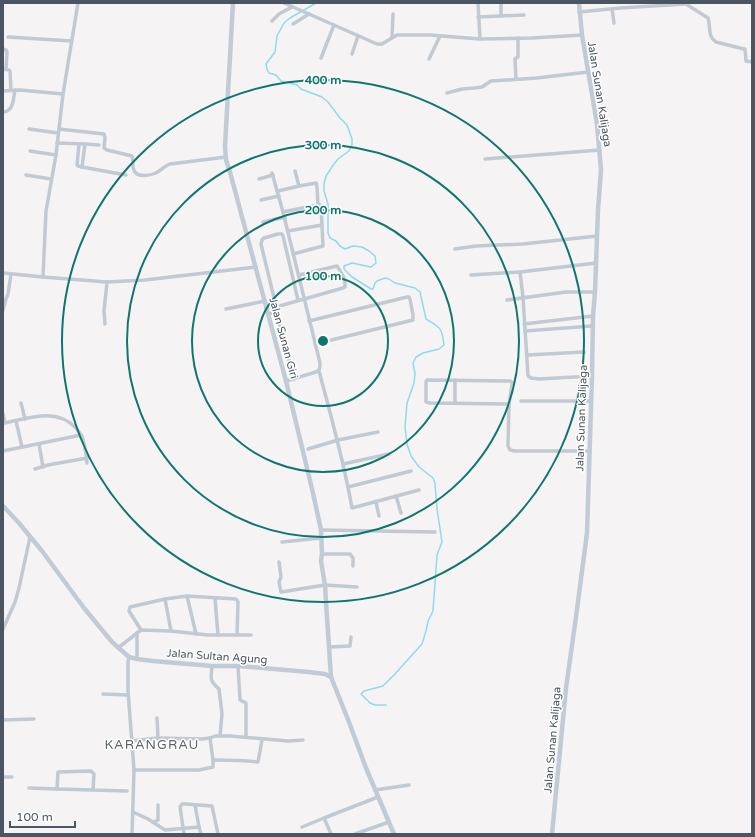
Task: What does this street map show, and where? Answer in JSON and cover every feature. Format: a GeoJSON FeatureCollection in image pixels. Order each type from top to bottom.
{"type":"FeatureCollection","features":[{"type":"Feature","properties":{"kind":"street"},"geometry":{"type":"LineString","coordinates":[[43,277],[46,211],[50,179],[56,155],[63,94],[78,3]]}},
{"type":"Feature","properties":{"kind":"street","name":"Jalan Sunan Giri"},"geometry":{"type":"LineString","coordinates":[[233,3],[225,146],[226,157],[286,381],[321,530],[321,561],[325,585],[331,677]]}},
{"type":"Feature","properties":{"kind":"street"},"geometry":{"type":"LineString","coordinates":[[284,3],[377,44],[382,44],[397,35],[480,39],[582,34]]}},
{"type":"Feature","properties":{"kind":"street"},"geometry":{"type":"LineString","coordinates":[[478,3],[480,39]]}},
{"type":"Feature","properties":{"kind":"street"},"geometry":{"type":"LineString","coordinates":[[501,3],[501,16]]}},
{"type":"Feature","properties":{"kind":"street","name":"Jalan Sunan Kalijaga"},"geometry":{"type":"LineString","coordinates":[[552,834],[566,688],[587,533],[592,376],[592,316],[595,292],[601,170],[597,124],[582,34],[579,3]]}},
{"type":"Feature","properties":{"kind":"street"},"geometry":{"type":"LineString","coordinates":[[620,3],[620,8]]}},
{"type":"Feature","properties":{"kind":"street"},"geometry":{"type":"LineString","coordinates":[[580,12],[686,4],[708,18],[713,40],[744,48],[746,61],[752,62]]}},
{"type":"Feature","properties":{"kind":"street"},"geometry":{"type":"LineString","coordinates":[[272,21],[279,14],[292,6]]}},
{"type":"Feature","properties":{"kind":"street"},"geometry":{"type":"LineString","coordinates":[[612,9],[614,23]]}},
{"type":"Feature","properties":{"kind":"street"},"geometry":{"type":"LineString","coordinates":[[293,24],[308,13]]}},
{"type":"Feature","properties":{"kind":"street"},"geometry":{"type":"LineString","coordinates":[[392,37],[393,14]]}},
{"type":"Feature","properties":{"kind":"street"},"geometry":{"type":"LineString","coordinates":[[478,17],[524,15]]}},
{"type":"Feature","properties":{"kind":"street"},"geometry":{"type":"LineString","coordinates":[[321,58],[334,25]]}},
{"type":"Feature","properties":{"kind":"street"},"geometry":{"type":"LineString","coordinates":[[352,54],[358,36]]}},
{"type":"Feature","properties":{"kind":"street"},"geometry":{"type":"LineString","coordinates":[[430,59],[440,36]]}},
{"type":"Feature","properties":{"kind":"street"},"geometry":{"type":"LineString","coordinates":[[8,37],[72,41]]}},
{"type":"Feature","properties":{"kind":"street"},"geometry":{"type":"LineString","coordinates":[[516,79],[515,59],[518,57],[518,38]]}},
{"type":"Feature","properties":{"kind":"street"},"geometry":{"type":"LineString","coordinates":[[3,49],[7,52],[4,69],[10,71],[11,90]]}},
{"type":"Feature","properties":{"kind":"street"},"geometry":{"type":"LineString","coordinates":[[447,93],[482,86],[491,81],[580,74],[588,72]]}},
{"type":"Feature","properties":{"kind":"street"},"geometry":{"type":"LineString","coordinates":[[3,91],[15,90],[63,94]]}},
{"type":"Feature","properties":{"kind":"street"},"geometry":{"type":"LineString","coordinates":[[3,112],[7,112],[10,109],[15,90]]}},
{"type":"Feature","properties":{"kind":"street"},"geometry":{"type":"LineString","coordinates":[[29,129],[103,133],[105,136],[104,148],[132,156],[134,170],[138,175],[150,175],[156,173],[170,164],[226,157]]}},
{"type":"Feature","properties":{"kind":"street"},"geometry":{"type":"LineString","coordinates":[[57,143],[99,145]]}},
{"type":"Feature","properties":{"kind":"street"},"geometry":{"type":"LineString","coordinates":[[79,144],[78,166],[126,175]]}},
{"type":"Feature","properties":{"kind":"street"},"geometry":{"type":"LineString","coordinates":[[82,167],[84,144]]}},
{"type":"Feature","properties":{"kind":"street"},"geometry":{"type":"LineString","coordinates":[[30,150],[56,155]]}},
{"type":"Feature","properties":{"kind":"street"},"geometry":{"type":"LineString","coordinates":[[485,160],[600,150]]}},
{"type":"Feature","properties":{"kind":"street"},"geometry":{"type":"LineString","coordinates":[[295,171],[299,186]]}},
{"type":"Feature","properties":{"kind":"street"},"geometry":{"type":"LineString","coordinates":[[259,179],[273,174],[278,191],[320,364],[319,371],[338,440],[352,508],[419,490]]}},
{"type":"Feature","properties":{"kind":"street"},"geometry":{"type":"LineString","coordinates":[[26,175],[50,179]]}},
{"type":"Feature","properties":{"kind":"street"},"geometry":{"type":"LineString","coordinates":[[278,191],[312,183],[317,184],[318,205],[321,206],[323,246],[293,254]]}},
{"type":"Feature","properties":{"kind":"street"},"geometry":{"type":"LineString","coordinates":[[261,200],[279,196]]}},
{"type":"Feature","properties":{"kind":"street"},"geometry":{"type":"LineString","coordinates":[[283,212],[318,205]]}},
{"type":"Feature","properties":{"kind":"street"},"geometry":{"type":"LineString","coordinates":[[263,222],[285,217]]}},
{"type":"Feature","properties":{"kind":"street"},"geometry":{"type":"LineString","coordinates":[[288,231],[322,225]]}},
{"type":"Feature","properties":{"kind":"street"},"geometry":{"type":"LineString","coordinates":[[298,276],[337,266],[346,283],[345,287],[343,288],[276,306],[261,244],[264,238],[281,233],[284,236],[298,300]]}},
{"type":"Feature","properties":{"kind":"street"},"geometry":{"type":"LineString","coordinates":[[455,249],[476,246],[523,244],[597,236]]}},
{"type":"Feature","properties":{"kind":"street"},"geometry":{"type":"LineString","coordinates":[[471,275],[520,272],[596,263]]}},
{"type":"Feature","properties":{"kind":"street"},"geometry":{"type":"LineString","coordinates":[[3,273],[107,282],[145,280],[256,267]]}},
{"type":"Feature","properties":{"kind":"street"},"geometry":{"type":"LineString","coordinates":[[520,272],[528,376],[539,379],[592,376]]}},
{"type":"Feature","properties":{"kind":"street"},"geometry":{"type":"LineString","coordinates":[[3,310],[8,294],[11,274]]}},
{"type":"Feature","properties":{"kind":"street"},"geometry":{"type":"LineString","coordinates":[[105,324],[104,311],[107,282]]}},
{"type":"Feature","properties":{"kind":"street"},"geometry":{"type":"LineString","coordinates":[[507,300],[566,292],[595,292]]}},
{"type":"Feature","properties":{"kind":"street"},"geometry":{"type":"LineString","coordinates":[[310,321],[400,298],[408,297],[410,299],[413,320],[315,344]]}},
{"type":"Feature","properties":{"kind":"street"},"geometry":{"type":"LineString","coordinates":[[226,309],[265,301]]}},
{"type":"Feature","properties":{"kind":"street"},"geometry":{"type":"LineString","coordinates":[[268,314],[276,312],[294,379]]}},
{"type":"Feature","properties":{"kind":"street"},"geometry":{"type":"LineString","coordinates":[[524,324],[592,316]]}},
{"type":"Feature","properties":{"kind":"street"},"geometry":{"type":"LineString","coordinates":[[565,319],[566,328]]}},
{"type":"Feature","properties":{"kind":"street"},"geometry":{"type":"LineString","coordinates":[[545,322],[546,329]]}},
{"type":"Feature","properties":{"kind":"street"},"geometry":{"type":"LineString","coordinates":[[525,331],[592,326]]}},
{"type":"Feature","properties":{"kind":"street"},"geometry":{"type":"LineString","coordinates":[[527,355],[584,352]]}},
{"type":"Feature","properties":{"kind":"street"},"geometry":{"type":"LineString","coordinates":[[286,381],[319,371]]}},
{"type":"Feature","properties":{"kind":"street"},"geometry":{"type":"LineString","coordinates":[[509,404],[426,402],[426,382],[427,380],[510,381],[512,382],[509,404],[508,446],[510,450],[590,451]]}},
{"type":"Feature","properties":{"kind":"street"},"geometry":{"type":"LineString","coordinates":[[455,380],[456,403]]}},
{"type":"Feature","properties":{"kind":"street"},"geometry":{"type":"LineString","coordinates":[[521,402],[591,401]]}},
{"type":"Feature","properties":{"kind":"street"},"geometry":{"type":"LineString","coordinates":[[21,403],[25,419]]}},
{"type":"Feature","properties":{"kind":"street"},"geometry":{"type":"LineString","coordinates":[[3,414],[5,423],[45,415],[63,418],[72,424],[81,435],[85,446],[87,463]]}},
{"type":"Feature","properties":{"kind":"street"},"geometry":{"type":"LineString","coordinates":[[16,421],[22,447]]}},
{"type":"Feature","properties":{"kind":"street"},"geometry":{"type":"LineString","coordinates":[[308,449],[338,440],[378,432]]}},
{"type":"Feature","properties":{"kind":"street"},"geometry":{"type":"LineString","coordinates":[[3,451],[81,435]]}},
{"type":"Feature","properties":{"kind":"street"},"geometry":{"type":"LineString","coordinates":[[39,444],[43,467]]}},
{"type":"Feature","properties":{"kind":"street"},"geometry":{"type":"LineString","coordinates":[[343,464],[389,454]]}},
{"type":"Feature","properties":{"kind":"street"},"geometry":{"type":"LineString","coordinates":[[35,469],[86,458]]}},
{"type":"Feature","properties":{"kind":"street"},"geometry":{"type":"LineString","coordinates":[[348,487],[411,471]]}},
{"type":"Feature","properties":{"kind":"street"},"geometry":{"type":"LineString","coordinates":[[396,496],[401,513]]}},
{"type":"Feature","properties":{"kind":"street"},"geometry":{"type":"LineString","coordinates":[[376,502],[379,516]]}},
{"type":"Feature","properties":{"kind":"street","name":"Jalan Sultan Agung"},"geometry":{"type":"LineString","coordinates":[[3,506],[42,551],[84,608],[112,642],[129,657],[212,666],[238,666],[309,672],[326,674],[331,677]]}},
{"type":"Feature","properties":{"kind":"street"},"geometry":{"type":"LineString","coordinates":[[321,530],[435,532]]}},
{"type":"Feature","properties":{"kind":"street"},"geometry":{"type":"LineString","coordinates":[[3,629],[19,588],[30,537]]}},
{"type":"Feature","properties":{"kind":"street"},"geometry":{"type":"LineString","coordinates":[[282,542],[321,538]]}},
{"type":"Feature","properties":{"kind":"street"},"geometry":{"type":"LineString","coordinates":[[322,554],[350,554],[353,558],[353,566]]}},
{"type":"Feature","properties":{"kind":"street"},"geometry":{"type":"LineString","coordinates":[[279,562],[281,578],[279,582],[281,592],[325,585],[357,587]]}},
{"type":"Feature","properties":{"kind":"street"},"geometry":{"type":"LineString","coordinates":[[187,596],[196,634]]}},
{"type":"Feature","properties":{"kind":"street"},"geometry":{"type":"LineString","coordinates":[[137,659],[139,631],[129,611],[130,607],[164,599],[187,596],[236,599],[238,602],[237,635]]}},
{"type":"Feature","properties":{"kind":"street"},"geometry":{"type":"LineString","coordinates":[[215,598],[218,635]]}},
{"type":"Feature","properties":{"kind":"street"},"geometry":{"type":"LineString","coordinates":[[164,599],[171,631]]}},
{"type":"Feature","properties":{"kind":"street"},"geometry":{"type":"LineString","coordinates":[[118,648],[139,631],[251,635]]}},
{"type":"Feature","properties":{"kind":"street"},"geometry":{"type":"LineString","coordinates":[[330,647],[350,646],[351,637]]}},
{"type":"Feature","properties":{"kind":"street"},"geometry":{"type":"LineString","coordinates":[[129,657],[128,695],[134,770],[130,791],[133,812],[132,834]]}},
{"type":"Feature","properties":{"kind":"street"},"geometry":{"type":"LineString","coordinates":[[212,666],[211,680],[219,689],[222,714],[220,736]]}},
{"type":"Feature","properties":{"kind":"street"},"geometry":{"type":"LineString","coordinates":[[238,666],[240,700],[246,703],[246,737]]}},
{"type":"Feature","properties":{"kind":"street"},"geometry":{"type":"LineString","coordinates":[[331,677],[394,834]]}},
{"type":"Feature","properties":{"kind":"street"},"geometry":{"type":"LineString","coordinates":[[103,694],[128,695]]}},
{"type":"Feature","properties":{"kind":"street"},"geometry":{"type":"LineString","coordinates":[[157,718],[158,738]]}},
{"type":"Feature","properties":{"kind":"street"},"geometry":{"type":"LineString","coordinates":[[3,720],[34,720]]}},
{"type":"Feature","properties":{"kind":"street"},"geometry":{"type":"LineString","coordinates":[[131,741],[158,738],[202,739],[216,736],[246,737],[262,740],[303,740]]}},
{"type":"Feature","properties":{"kind":"street"},"geometry":{"type":"LineString","coordinates":[[134,770],[205,769],[212,767],[214,760],[210,738]]}},
{"type":"Feature","properties":{"kind":"street"},"geometry":{"type":"LineString","coordinates":[[214,760],[258,762],[262,740]]}},
{"type":"Feature","properties":{"kind":"street"},"geometry":{"type":"LineString","coordinates":[[57,789],[58,772],[91,771],[94,774],[93,790]]}},
{"type":"Feature","properties":{"kind":"street"},"geometry":{"type":"LineString","coordinates":[[3,778],[12,777]]}},
{"type":"Feature","properties":{"kind":"street"},"geometry":{"type":"LineString","coordinates":[[376,790],[409,784]]}},
{"type":"Feature","properties":{"kind":"street"},"geometry":{"type":"LineString","coordinates":[[29,788],[130,791]]}},
{"type":"Feature","properties":{"kind":"street"},"geometry":{"type":"LineString","coordinates":[[302,826],[378,797]]}},
{"type":"Feature","properties":{"kind":"street"},"geometry":{"type":"LineString","coordinates":[[184,834],[180,805],[186,804],[212,806],[218,834]]}},
{"type":"Feature","properties":{"kind":"street"},"geometry":{"type":"LineString","coordinates":[[153,822],[158,820],[158,805]]}},
{"type":"Feature","properties":{"kind":"street"},"geometry":{"type":"LineString","coordinates":[[195,805],[200,834]]}},
{"type":"Feature","properties":{"kind":"street"},"geometry":{"type":"LineString","coordinates":[[133,812],[153,822],[165,832],[183,828],[199,827]]}},
{"type":"Feature","properties":{"kind":"street"},"geometry":{"type":"LineString","coordinates":[[324,818],[331,834]]}},
{"type":"Feature","properties":{"kind":"street"},"geometry":{"type":"LineString","coordinates":[[355,834],[389,822]]}},
{"type":"Feature","properties":{"kind":"waterway"},"geometry":{"type":"LineString","coordinates":[[316,3],[284,23],[277,36],[275,52],[266,64],[269,73],[276,75],[281,81],[297,85],[301,89],[322,97],[347,125],[352,139],[352,145],[349,151],[334,164],[326,176],[324,184],[324,191],[328,204],[328,233],[330,238],[345,249],[353,246],[362,247],[375,256],[376,263],[371,267],[352,263],[344,266],[344,269],[352,277],[371,289],[373,289],[377,281],[385,278],[395,283],[415,288],[420,292],[426,319],[440,329],[444,345],[439,349],[423,353],[416,357],[413,363],[415,374],[414,383],[407,403],[405,427],[407,444],[411,456],[419,467],[433,478],[435,483],[442,542],[437,555],[433,611],[428,621],[422,644],[383,686],[364,691],[361,694],[370,703],[375,705],[386,705]]}},
{"type":"Feature","properties":{"kind":"district","name":"KARANGRAU"},"geometry":{"type":"Point","coordinates":[152,744]}}]}
